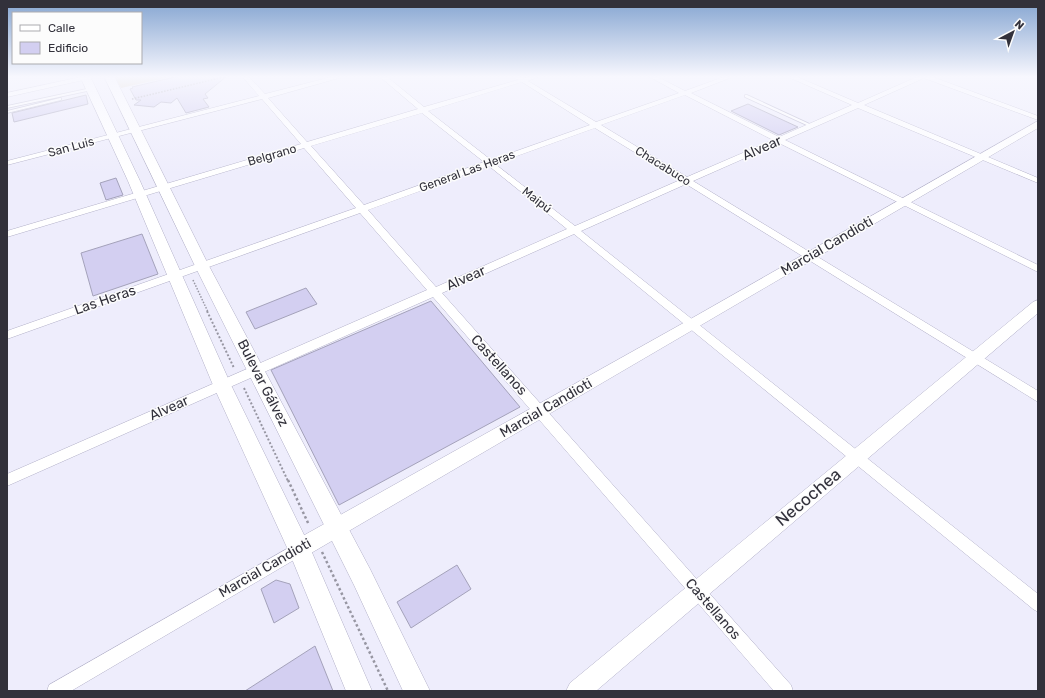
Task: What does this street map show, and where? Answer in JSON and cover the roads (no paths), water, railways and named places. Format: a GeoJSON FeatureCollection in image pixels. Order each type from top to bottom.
{"type":"FeatureCollection","features":[{"type":"Feature","properties":{"kind":"main road"},"geometry":{"type":"LineString","coordinates":[[100,109],[222,385],[299,549],[359,691]]}},
{"type":"Feature","properties":{"kind":"main road","name":"Bulevar Gálvez"},"geometry":{"type":"LineString","coordinates":[[124,109],[165,187],[202,266],[336,528],[416,691]]}},
{"type":"Feature","properties":{"kind":"main road","name":"Marcial Candioti"},"geometry":{"type":"LineString","coordinates":[[299,549],[692,325],[1038,124]]}},
{"type":"Feature","properties":{"kind":"main road","name":"Necochea"},"geometry":{"type":"LineString","coordinates":[[578,691],[1038,305]]}},
{"type":"Feature","properties":{"kind":"street","name":"San Luis"},"geometry":{"type":"LineString","coordinates":[[7,163],[218,109]]}},
{"type":"Feature","properties":{"kind":"street","name":"Castellanos"},"geometry":{"type":"LineString","coordinates":[[274,109],[785,691]]}},
{"type":"Feature","properties":{"kind":"street","name":"Belgrano"},"geometry":{"type":"LineString","coordinates":[[7,234],[427,109]]}},
{"type":"Feature","properties":{"kind":"street","name":"Chacabuco"},"geometry":{"type":"LineString","coordinates":[[569,109],[1038,397]]}},
{"type":"Feature","properties":{"kind":"street","name":"General Las Heras"},"geometry":{"type":"LineString","coordinates":[[202,266],[642,109]]}},
{"type":"Feature","properties":{"kind":"street"},"geometry":{"type":"LineString","coordinates":[[716,109],[1038,269]]}},
{"type":"Feature","properties":{"kind":"street","name":"Alvear"},"geometry":{"type":"LineString","coordinates":[[7,480],[851,109]]}},
{"type":"Feature","properties":{"kind":"street"},"geometry":{"type":"LineString","coordinates":[[867,109],[1038,181]]}},
{"type":"Feature","properties":{"kind":"street"},"geometry":{"type":"LineString","coordinates":[[1012,109],[1038,118]]}},
{"type":"Feature","properties":{"kind":"street","name":"Maipú"},"geometry":{"type":"LineString","coordinates":[[423,110],[857,456],[1038,604]]}},
{"type":"Feature","properties":{"kind":"street","name":"Las Heras"},"geometry":{"type":"LineString","coordinates":[[7,335],[202,266]]}},
{"type":"Feature","properties":{"kind":"street","name":"Marcial Candioti"},"geometry":{"type":"LineString","coordinates":[[55,691],[299,549]]}},
{"type":"Feature","properties":{"kind":"lane"},"geometry":{"type":"LineString","coordinates":[[7,112],[21,109]]}},
{"type":"Feature","properties":{"kind":"lane"},"geometry":{"type":"LineString","coordinates":[[774,109],[812,126]]}}]}
